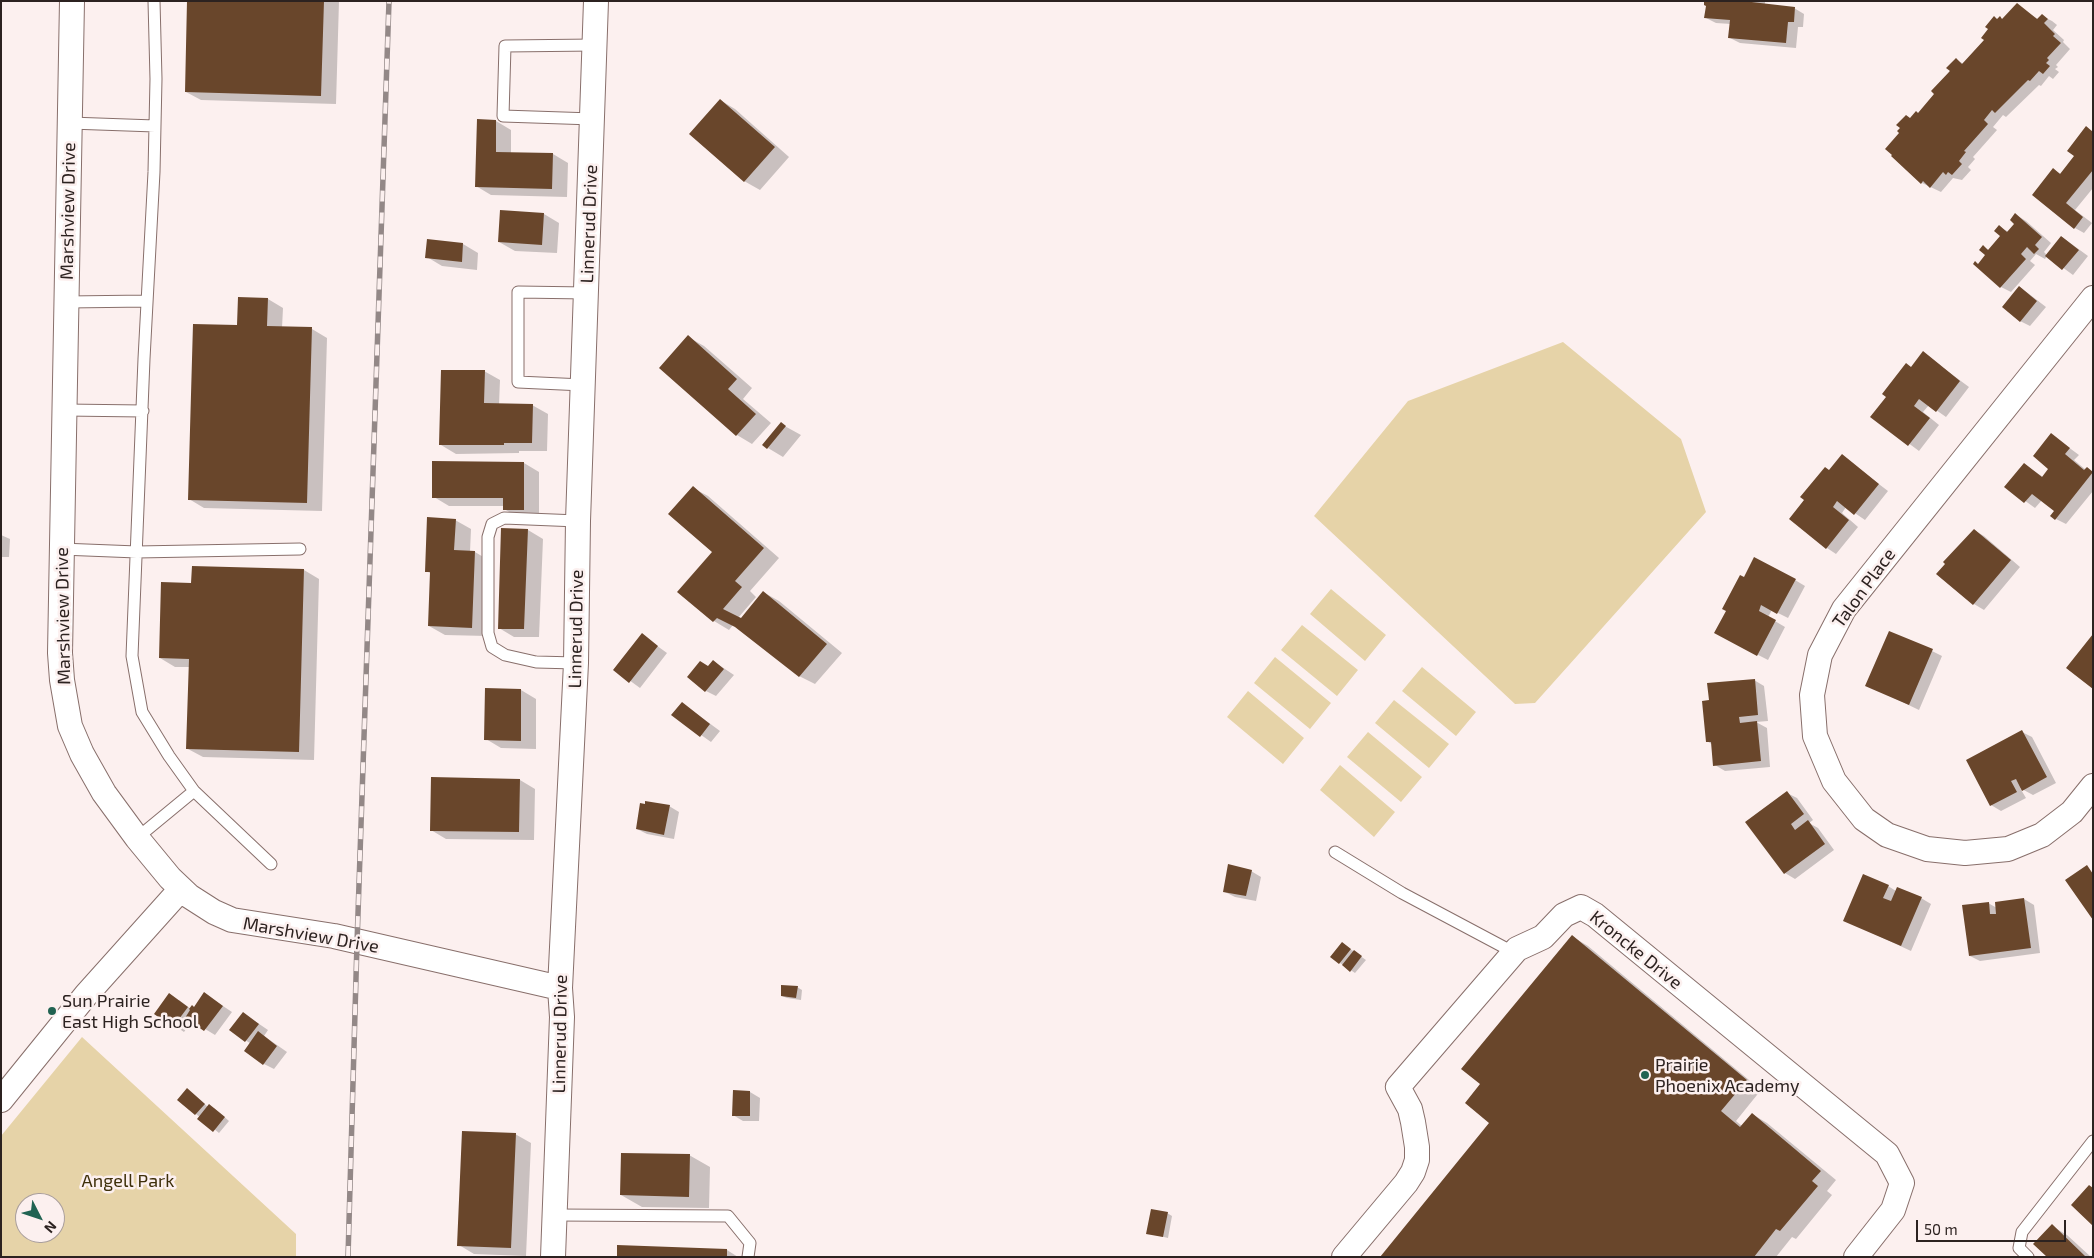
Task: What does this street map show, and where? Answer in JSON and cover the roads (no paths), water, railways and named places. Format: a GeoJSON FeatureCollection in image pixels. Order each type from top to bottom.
{"type":"FeatureCollection","features":[{"type":"Feature","properties":{"kind":"street","name":"Marshview Drive"},"geometry":{"type":"LineString","coordinates":[[72,1],[60,653],[62,680],[70,726],[82,754],[104,793],[137,838],[170,878],[189,896],[232,920],[334,936],[560,988]]}},
{"type":"Feature","properties":{"kind":"street","name":"Linnerud Drive"},"geometry":{"type":"LineString","coordinates":[[553,1257],[562,1018],[560,988],[576,663],[578,522],[596,1]]}},
{"type":"Feature","properties":{"kind":"street","name":"Talon Place"},"geometry":{"type":"LineString","coordinates":[[2093,298],[1844,610],[1820,655],[1812,695],[1815,736],[1834,781],[1864,819],[1887,835],[1926,849],[1966,853],[2008,849],[2042,835],[2072,812],[2093,786]]}},
{"type":"Feature","properties":{"kind":"street"},"geometry":{"type":"LineString","coordinates":[[1,1100],[86,995],[181,889]]}},
{"type":"Feature","properties":{"kind":"street","name":"Kroncke Drive"},"geometry":{"type":"LineString","coordinates":[[1344,1257],[1406,1183],[1413,1172],[1417,1160],[1417,1148],[1410,1109],[1398,1087],[1513,952],[1524,944],[1543,937],[1569,911],[1581,907],[1588,910],[1886,1154],[1902,1183],[1893,1210],[1860,1255]]}},
{"type":"Feature","properties":{"kind":"lane"},"geometry":{"type":"LineString","coordinates":[[154,1],[155,126],[132,656],[142,712],[169,756],[194,791],[271,864]]}},
{"type":"Feature","properties":{"kind":"lane"},"geometry":{"type":"LineString","coordinates":[[593,119],[503,116],[505,46],[595,45]]}},
{"type":"Feature","properties":{"kind":"lane"},"geometry":{"type":"LineString","coordinates":[[70,122],[155,126]]}},
{"type":"Feature","properties":{"kind":"lane"},"geometry":{"type":"LineString","coordinates":[[583,385],[518,382],[518,292],[587,293]]}},
{"type":"Feature","properties":{"kind":"lane"},"geometry":{"type":"LineString","coordinates":[[67,302],[147,300]]}},
{"type":"Feature","properties":{"kind":"lane"},"geometry":{"type":"LineString","coordinates":[[65,410],[143,411]]}},
{"type":"Feature","properties":{"kind":"lane"},"geometry":{"type":"LineString","coordinates":[[576,663],[536,662],[505,655],[492,647],[488,633],[488,537],[492,524],[504,518],[578,522]]}},
{"type":"Feature","properties":{"kind":"lane"},"geometry":{"type":"LineString","coordinates":[[61,549],[137,552],[300,549]]}},
{"type":"Feature","properties":{"kind":"lane"},"geometry":{"type":"LineString","coordinates":[[137,838],[194,791]]}},
{"type":"Feature","properties":{"kind":"lane"},"geometry":{"type":"LineString","coordinates":[[1335,852],[1402,893],[1513,952]]}},
{"type":"Feature","properties":{"kind":"lane"},"geometry":{"type":"LineString","coordinates":[[2028,1257],[2019,1248],[2022,1232],[2093,1141]]}},
{"type":"Feature","properties":{"kind":"lane"},"geometry":{"type":"LineString","coordinates":[[555,1215],[728,1216],[750,1243],[748,1257]]}},
{"type":"Feature","properties":{"kind":"railway"},"geometry":{"type":"LineString","coordinates":[[348,1257],[389,1]]}},
{"type":"Feature","properties":{"kind":"place","name":"Sun Prairie East High School"},"geometry":{"type":"Point","coordinates":[52,1011]}},
{"type":"Feature","properties":{"kind":"place","name":"Prairie Phoenix Academy"},"geometry":{"type":"Point","coordinates":[1645,1075]}},
{"type":"Feature","properties":{"kind":"park label","name":"Angell Park"},"geometry":{"type":"Point","coordinates":[128,1181]}}]}
